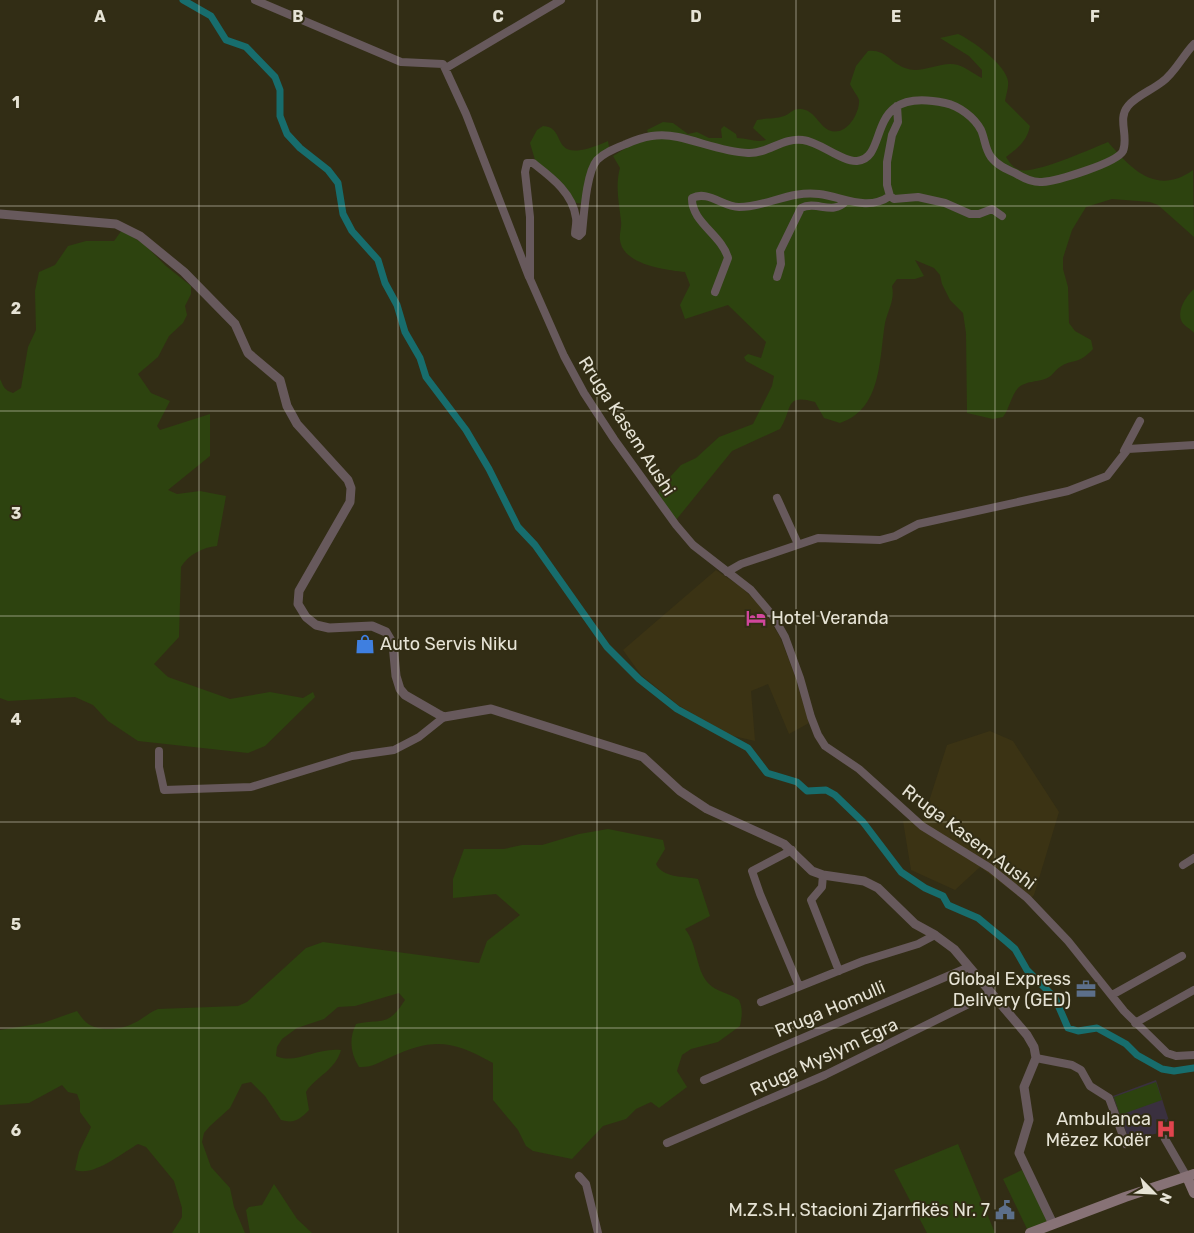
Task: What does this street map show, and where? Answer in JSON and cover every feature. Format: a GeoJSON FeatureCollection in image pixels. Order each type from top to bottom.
{"type":"FeatureCollection","features":[{"type":"Feature","properties":{"kind":"main road"},"geometry":{"type":"LineString","coordinates":[[1030,1233],[1124,1197],[1190,1175],[1194,1193]]}},
{"type":"Feature","properties":{"kind":"street"},"geometry":{"type":"LineString","coordinates":[[255,0],[401,62],[435,62],[443,64],[530,279]]}},
{"type":"Feature","properties":{"kind":"street"},"geometry":{"type":"LineString","coordinates":[[446,68],[561,0]]}},
{"type":"Feature","properties":{"kind":"street"},"geometry":{"type":"LineString","coordinates":[[890,196],[887,185],[887,162],[892,135],[898,122],[897,106],[920,100],[929,100],[948,104],[962,110],[973,119],[981,130],[986,150],[998,165],[1028,180],[1041,182],[1066,176],[1118,156],[1123,150],[1124,144],[1123,118],[1126,108],[1164,81],[1194,44]]}},
{"type":"Feature","properties":{"kind":"street","name":"Rruga Kasem Aushi"},"geometry":{"type":"LineString","coordinates":[[897,106],[886,116],[874,150],[867,158],[859,161],[853,161],[818,144],[803,140],[790,140],[759,153],[745,153],[678,137],[660,134],[644,136],[607,153],[596,161],[588,188],[582,233],[579,236],[575,234],[577,220],[574,205],[565,191],[533,162],[526,163],[525,172],[530,216],[530,279],[564,356],[584,393],[614,439],[676,525],[694,545],[751,590],[776,621],[800,678],[818,735],[825,746],[859,769],[922,826],[990,868],[1027,898],[1068,941],[1135,1023],[1168,1053],[1176,1056],[1194,1055]]}},
{"type":"Feature","properties":{"kind":"street"},"geometry":{"type":"LineString","coordinates":[[715,292],[728,258],[720,242],[705,226],[692,207],[692,198],[705,196],[740,207],[797,195],[820,194],[862,204],[881,201],[890,196],[894,198],[913,196],[936,201],[970,214],[979,214],[992,209],[1002,216]]}},
{"type":"Feature","properties":{"kind":"street"},"geometry":{"type":"LineString","coordinates":[[777,277],[781,264],[780,251],[801,208],[809,205],[836,208],[846,201]]}},
{"type":"Feature","properties":{"kind":"street"},"geometry":{"type":"LineString","coordinates":[[0,214],[107,222],[129,230],[184,272],[232,320],[248,353],[280,380],[287,406],[297,424],[343,472],[351,488],[350,502],[299,591],[298,604],[310,622],[322,627],[365,626],[377,627],[386,632],[393,644],[396,676],[400,689],[405,695],[444,717]]}},
{"type":"Feature","properties":{"kind":"street"},"geometry":{"type":"LineString","coordinates":[[727,572],[741,564],[818,538],[880,540],[895,536],[918,524],[1068,491],[1107,476],[1124,453],[1140,421]]}},
{"type":"Feature","properties":{"kind":"street"},"geometry":{"type":"LineString","coordinates":[[1124,453],[1134,448],[1194,445]]}},
{"type":"Feature","properties":{"kind":"street"},"geometry":{"type":"LineString","coordinates":[[777,498],[798,544]]}},
{"type":"Feature","properties":{"kind":"street"},"geometry":{"type":"LineString","coordinates":[[159,751],[159,767],[164,790],[251,787],[352,756],[394,750],[419,737],[444,717],[491,709],[643,757],[680,791],[707,809],[770,837],[792,850],[808,867],[823,876],[864,881],[872,884],[915,924],[935,935],[954,949],[1031,1041],[1036,1058],[1024,1087],[1029,1120],[1019,1153],[1053,1224]]}},
{"type":"Feature","properties":{"kind":"street"},"geometry":{"type":"LineString","coordinates":[[792,850],[752,871],[800,986]]}},
{"type":"Feature","properties":{"kind":"street"},"geometry":{"type":"LineString","coordinates":[[1183,865],[1194,858]]}},
{"type":"Feature","properties":{"kind":"street"},"geometry":{"type":"LineString","coordinates":[[823,876],[822,887],[811,900],[839,971]]}},
{"type":"Feature","properties":{"kind":"street"},"geometry":{"type":"LineString","coordinates":[[761,1002],[839,971],[918,944],[935,935]]}},
{"type":"Feature","properties":{"kind":"street"},"geometry":{"type":"LineString","coordinates":[[1112,995],[1182,956]]}},
{"type":"Feature","properties":{"kind":"street","name":"Rruga Homulli"},"geometry":{"type":"LineString","coordinates":[[704,1080],[969,967]]}},
{"type":"Feature","properties":{"kind":"street"},"geometry":{"type":"LineString","coordinates":[[1135,1023],[1194,990]]}},
{"type":"Feature","properties":{"kind":"street","name":"Rruga Myslym Egra"},"geometry":{"type":"LineString","coordinates":[[667,1143],[825,1075],[991,993]]}},
{"type":"Feature","properties":{"kind":"street"},"geometry":{"type":"LineString","coordinates":[[1036,1058],[1072,1065],[1081,1070],[1090,1086],[1109,1098],[1126,1144]]}},
{"type":"Feature","properties":{"kind":"street"},"geometry":{"type":"LineString","coordinates":[[1166,1139],[1190,1175]]}},
{"type":"Feature","properties":{"kind":"street"},"geometry":{"type":"LineString","coordinates":[[579,1176],[586,1184],[598,1233]]}},
{"type":"Feature","properties":{"kind":"shaded area"},"geometry":{"type":"Polygon","coordinates":[[[716,570],[741,587],[761,606],[780,637],[794,673],[809,723],[789,734],[768,684],[751,691],[755,741],[729,735],[678,705],[641,675],[623,650],[716,570]]]}},
{"type":"Feature","properties":{"kind":"shaded area"},"geometry":{"type":"Polygon","coordinates":[[[990,731],[1013,741],[1059,812],[1034,895],[1027,903],[980,867],[955,890],[911,870],[903,821],[923,820],[947,745],[990,731]]]}},
{"type":"Feature","properties":{"kind":"shaded area"},"geometry":{"type":"Polygon","coordinates":[[[1156,1080],[1169,1121],[1157,1125],[1159,1133],[1129,1140],[1113,1096],[1156,1080]]]}},
{"type":"Feature","properties":{"kind":"green space"},"geometry":{"type":"Polygon","coordinates":[[[958,34],[979,47],[1001,68],[1008,81],[1005,101],[1030,126],[1027,136],[1021,144],[1006,157],[1014,167],[1020,170],[1038,168],[1108,142],[1136,170],[1157,180],[1168,181],[1193,170],[1194,237],[1158,205],[1150,202],[1112,199],[1086,207],[1072,230],[1063,258],[1063,269],[1068,287],[1069,323],[1075,331],[1091,340],[1093,349],[1083,358],[1064,364],[1047,378],[1019,387],[1003,417],[993,419],[967,413],[966,333],[963,313],[950,300],[940,275],[934,268],[915,260],[924,276],[915,279],[897,279],[892,286],[892,300],[885,323],[876,382],[864,407],[854,416],[840,423],[824,418],[815,402],[805,400],[794,401],[780,429],[732,451],[676,520],[658,495],[660,488],[681,465],[696,458],[719,437],[753,424],[772,386],[774,376],[746,361],[744,357],[748,354],[761,358],[766,342],[728,305],[685,319],[680,305],[690,285],[685,272],[646,265],[637,261],[623,248],[620,240],[621,223],[618,201],[620,168],[613,156],[634,143],[650,138],[647,130],[663,122],[673,123],[688,134],[697,132],[709,138],[722,138],[721,129],[724,126],[736,134],[737,138],[762,141],[766,140],[753,128],[757,120],[781,117],[796,109],[801,109],[811,113],[827,129],[833,131],[843,130],[854,119],[858,109],[859,100],[850,84],[856,66],[868,51],[884,54],[900,66],[911,70],[952,64],[961,66],[982,78],[982,70],[969,56],[940,38],[958,34]]]}},
{"type":"Feature","properties":{"kind":"green space"},"geometry":{"type":"Polygon","coordinates":[[[543,126],[551,128],[567,149],[575,151],[608,141],[610,152],[601,156],[583,204],[576,203],[567,189],[535,160],[530,143],[537,130],[543,126]]]}},
{"type":"Feature","properties":{"kind":"green space"},"geometry":{"type":"Polygon","coordinates":[[[122,230],[145,245],[166,266],[191,286],[191,294],[185,306],[187,315],[183,323],[169,336],[158,357],[138,374],[151,393],[170,401],[157,426],[160,430],[210,414],[210,456],[168,490],[177,494],[200,491],[226,496],[217,546],[196,552],[181,567],[179,637],[154,664],[168,677],[230,699],[270,692],[303,698],[313,692],[315,697],[265,746],[248,753],[138,741],[108,721],[93,705],[75,697],[8,701],[0,698],[0,379],[5,388],[10,392],[13,393],[21,388],[28,347],[36,330],[35,291],[39,272],[55,265],[68,246],[86,241],[114,241],[122,230]]]}},
{"type":"Feature","properties":{"kind":"green space"},"geometry":{"type":"Polygon","coordinates":[[[1194,289],[1194,333],[1183,323],[1180,313],[1185,300],[1194,289]]]}},
{"type":"Feature","properties":{"kind":"green space"},"geometry":{"type":"Polygon","coordinates":[[[608,829],[663,840],[665,849],[656,864],[659,869],[674,876],[698,879],[710,916],[685,929],[692,942],[704,977],[715,988],[739,1000],[742,1016],[740,1026],[718,1042],[691,1049],[682,1055],[677,1071],[687,1087],[659,1108],[651,1102],[636,1109],[626,1119],[603,1126],[572,1159],[533,1151],[526,1146],[518,1130],[493,1100],[493,1063],[466,1050],[443,1044],[419,1046],[371,1066],[359,1067],[352,1046],[352,1035],[356,1024],[384,1020],[394,1015],[405,1000],[399,993],[355,1006],[338,1007],[324,1019],[297,1028],[282,1039],[277,1047],[276,1056],[284,1058],[299,1057],[323,1051],[341,1050],[330,1068],[306,1092],[309,1110],[300,1118],[294,1121],[281,1120],[265,1096],[251,1082],[242,1084],[230,1108],[204,1133],[202,1142],[211,1167],[230,1188],[234,1207],[245,1233],[172,1233],[182,1217],[182,1208],[174,1181],[146,1147],[138,1144],[99,1167],[83,1171],[75,1170],[79,1152],[91,1127],[80,1112],[80,1102],[77,1094],[68,1092],[62,1085],[29,1103],[0,1105],[0,1030],[43,1023],[77,1011],[92,1026],[110,1029],[129,1025],[158,1009],[238,1006],[247,1002],[306,948],[323,942],[479,963],[487,941],[520,915],[496,894],[453,898],[453,879],[464,849],[504,849],[522,845],[542,845],[579,834],[608,829]]]}},
{"type":"Feature","properties":{"kind":"green space"},"geometry":{"type":"Polygon","coordinates":[[[1156,1082],[1162,1100],[1120,1115],[1114,1097],[1156,1082]]]}},
{"type":"Feature","properties":{"kind":"green space"},"geometry":{"type":"Polygon","coordinates":[[[958,1144],[995,1233],[927,1233],[894,1170],[958,1144]]]}},
{"type":"Feature","properties":{"kind":"green space"},"geometry":{"type":"Polygon","coordinates":[[[1022,1170],[1048,1221],[1027,1229],[1003,1179],[1022,1170]]]}},
{"type":"Feature","properties":{"kind":"green space"},"geometry":{"type":"Polygon","coordinates":[[[274,1184],[297,1219],[312,1233],[250,1233],[246,1210],[249,1207],[262,1205],[274,1184]]]}},
{"type":"Feature","properties":{"kind":"waterway"},"geometry":{"type":"LineString","coordinates":[[183,0],[211,16],[226,40],[246,47],[275,77],[280,90],[280,116],[287,134],[300,148],[328,170],[338,183],[343,214],[352,231],[378,260],[385,283],[397,305],[405,332],[420,358],[426,377],[466,430],[489,469],[518,527],[535,545],[607,647],[639,679],[677,709],[748,748],[767,773],[797,782],[807,791],[826,790],[835,795],[863,822],[901,872],[925,888],[943,896],[948,905],[978,918],[1015,949],[1027,970],[1055,998],[1068,1028],[1078,1031],[1097,1028],[1126,1044],[1137,1055],[1162,1069],[1174,1071],[1194,1068]]}},
{"type":"Feature","properties":{"kind":"place","name":"Hotel Veranda"},"geometry":{"type":"Point","coordinates":[756,618]}},
{"type":"Feature","properties":{"kind":"place","name":"Auto Servis Niku"},"geometry":{"type":"Point","coordinates":[365,644]}},
{"type":"Feature","properties":{"kind":"place","name":"Global Express Delivery (GED)"},"geometry":{"type":"Point","coordinates":[1086,989]}},
{"type":"Feature","properties":{"kind":"place","name":"Ambulanca Mëzez Kodër"},"geometry":{"type":"Point","coordinates":[1166,1129]}},
{"type":"Feature","properties":{"kind":"place","name":"M.Z.S.H. Stacioni Zjarrfikës Nr. 7"},"geometry":{"type":"Point","coordinates":[1005,1210]}}]}
